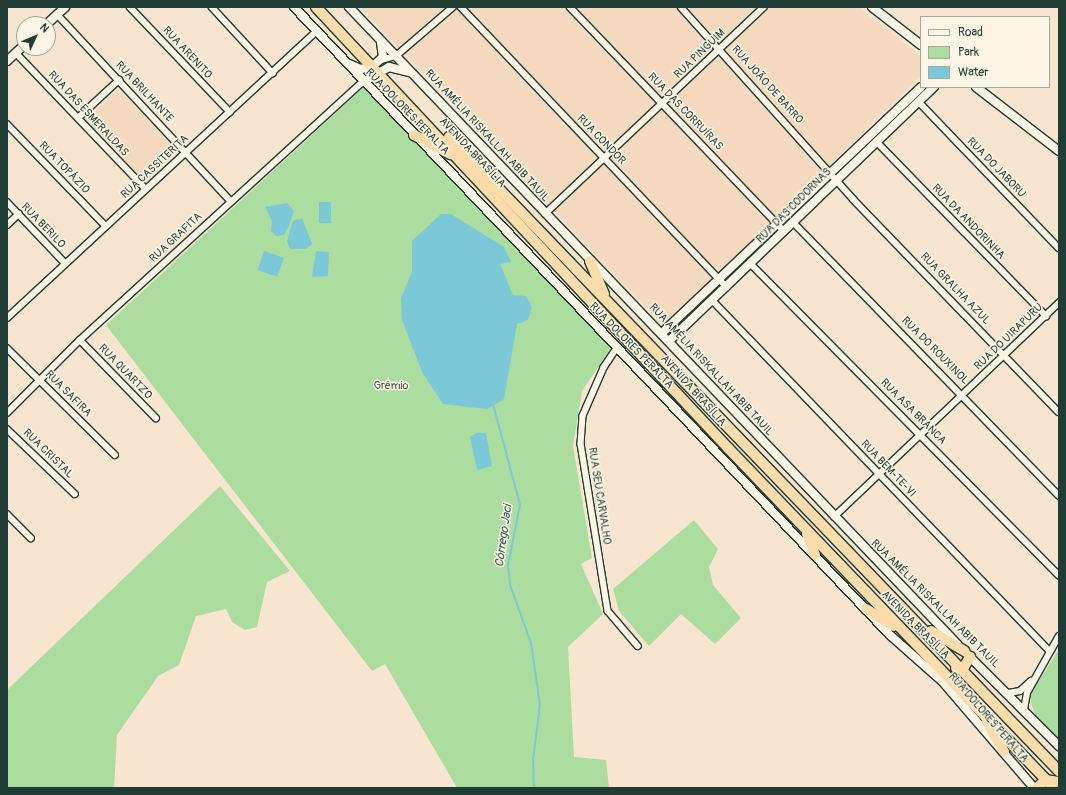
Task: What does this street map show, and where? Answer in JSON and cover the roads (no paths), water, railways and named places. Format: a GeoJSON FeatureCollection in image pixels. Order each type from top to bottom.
{"type":"FeatureCollection","features":[{"type":"Feature","properties":{"kind":"highway","name":"AVENIDA BRASÍLIA"},"geometry":{"type":"LineString","coordinates":[[316,7],[379,68],[892,598],[965,660],[1003,713],[1059,771]]}},
{"type":"Feature","properties":{"kind":"highway","name":"AVENIDA BRASÍLIA"},"geometry":{"type":"LineString","coordinates":[[325,7],[473,173],[905,634],[977,704],[1045,780],[1054,788]]}},
{"type":"Feature","properties":{"kind":"highway"},"geometry":{"type":"LineString","coordinates":[[414,135],[441,148],[473,173]]}},
{"type":"Feature","properties":{"kind":"highway"},"geometry":{"type":"LineString","coordinates":[[590,261],[597,283],[623,320]]}},
{"type":"Feature","properties":{"kind":"highway"},"geometry":{"type":"LineString","coordinates":[[794,514],[811,540],[815,555]]}},
{"type":"Feature","properties":{"kind":"highway"},"geometry":{"type":"LineString","coordinates":[[892,598],[965,660],[952,668],[920,647]]}},
{"type":"Feature","properties":{"kind":"highway"},"geometry":{"type":"LineString","coordinates":[[866,609],[905,634]]}},
{"type":"Feature","properties":{"kind":"highway"},"geometry":{"type":"LineString","coordinates":[[977,704],[1004,751]]}},
{"type":"Feature","properties":{"kind":"highway"},"geometry":{"type":"LineString","coordinates":[[1037,788],[1045,780],[1059,782]]}},
{"type":"Feature","properties":{"kind":"street"},"geometry":{"type":"LineString","coordinates":[[57,14],[65,7]]}},
{"type":"Feature","properties":{"kind":"street","name":"RUA ARENITO"},"geometry":{"type":"LineString","coordinates":[[130,7],[230,112]]}},
{"type":"Feature","properties":{"kind":"street"},"geometry":{"type":"LineString","coordinates":[[212,7],[273,73]]}},
{"type":"Feature","properties":{"kind":"street","name":"RUA DOLORES PERALTA"},"geometry":{"type":"LineString","coordinates":[[294,7],[363,82],[618,347],[866,609],[942,681],[1004,751],[1034,788]]}},
{"type":"Feature","properties":{"kind":"street","name":"RUA AMÉLIA RISKALLAH ABIB TAUIL"},"geometry":{"type":"LineString","coordinates":[[349,7],[544,214],[662,333],[965,660],[1008,693],[1059,746]]}},
{"type":"Feature","properties":{"kind":"street"},"geometry":{"type":"LineString","coordinates":[[363,82],[453,7]]}},
{"type":"Feature","properties":{"kind":"street","name":"RUA CONDOR"},"geometry":{"type":"LineString","coordinates":[[461,7],[727,287]]}},
{"type":"Feature","properties":{"kind":"street","name":"RUA DAS CORRUÍRAS"},"geometry":{"type":"LineString","coordinates":[[570,7],[784,231]]}},
{"type":"Feature","properties":{"kind":"street","name":"RUA JOÃO DE BARRO"},"geometry":{"type":"LineString","coordinates":[[681,7],[835,175]]}},
{"type":"Feature","properties":{"kind":"street","name":"RUA PINGUIM"},"geometry":{"type":"LineString","coordinates":[[544,214],[663,104],[764,7]]}},
{"type":"Feature","properties":{"kind":"street"},"geometry":{"type":"LineString","coordinates":[[872,7],[920,44]]}},
{"type":"Feature","properties":{"kind":"street","name":"RUA BRILHANTE"},"geometry":{"type":"LineString","coordinates":[[57,14],[232,201]]}},
{"type":"Feature","properties":{"kind":"street","name":"RUA CASSITERITA"},"geometry":{"type":"LineString","coordinates":[[7,318],[316,32]]}},
{"type":"Feature","properties":{"kind":"street"},"geometry":{"type":"LineString","coordinates":[[379,97],[374,85],[379,68],[381,42]]}},
{"type":"Feature","properties":{"kind":"street"},"geometry":{"type":"LineString","coordinates":[[7,61],[16,53]]}},
{"type":"Feature","properties":{"kind":"street","name":"RUA DAS ESMERALDAS"},"geometry":{"type":"LineString","coordinates":[[19,56],[146,189]]}},
{"type":"Feature","properties":{"kind":"street"},"geometry":{"type":"LineString","coordinates":[[342,59],[361,69],[398,67],[416,77]]}},
{"type":"Feature","properties":{"kind":"street"},"geometry":{"type":"LineString","coordinates":[[78,118],[119,80]]}},
{"type":"Feature","properties":{"kind":"street","name":"RUA GRAFITA"},"geometry":{"type":"LineString","coordinates":[[7,413],[80,340],[363,82]]}},
{"type":"Feature","properties":{"kind":"street","name":"RUA DAS CODORNAS"},"geometry":{"type":"LineString","coordinates":[[669,341],[713,301],[802,214],[883,122],[920,88]]}},
{"type":"Feature","properties":{"kind":"street","name":"RUA DAS CODORNAS"},"geometry":{"type":"LineString","coordinates":[[662,333],[778,224],[794,207],[876,142],[933,88]]}},
{"type":"Feature","properties":{"kind":"street"},"geometry":{"type":"LineString","coordinates":[[977,88],[1059,151]]}},
{"type":"Feature","properties":{"kind":"street","name":"RUA DO JABORU"},"geometry":{"type":"LineString","coordinates":[[919,102],[1059,248]]}},
{"type":"Feature","properties":{"kind":"street"},"geometry":{"type":"LineString","coordinates":[[883,122],[890,130]]}},
{"type":"Feature","properties":{"kind":"street","name":"RUA TOPÁZIO"},"geometry":{"type":"LineString","coordinates":[[7,124],[106,226]]}},
{"type":"Feature","properties":{"kind":"street","name":"RUA DA ANDORINHA"},"geometry":{"type":"LineString","coordinates":[[876,142],[1046,316]]}},
{"type":"Feature","properties":{"kind":"street","name":"RUA GRALHA AZUL"},"geometry":{"type":"LineString","coordinates":[[835,175],[1059,412]]}},
{"type":"Feature","properties":{"kind":"street","name":"RUA BERILO"},"geometry":{"type":"LineString","coordinates":[[7,202],[65,263]]}},
{"type":"Feature","properties":{"kind":"street"},"geometry":{"type":"LineString","coordinates":[[794,207],[802,214]]}},
{"type":"Feature","properties":{"kind":"street"},"geometry":{"type":"LineString","coordinates":[[7,225],[19,214]]}},
{"type":"Feature","properties":{"kind":"street","name":"RUA DO ROUXINOL"},"geometry":{"type":"LineString","coordinates":[[793,222],[964,394],[1059,496]]}},
{"type":"Feature","properties":{"kind":"street","name":"RUA ASA BRANCA"},"geometry":{"type":"LineString","coordinates":[[750,264],[922,434],[1059,575]]}},
{"type":"Feature","properties":{"kind":"street","name":"RUA BEM-TE-VI"},"geometry":{"type":"LineString","coordinates":[[713,301],[1050,650]]}},
{"type":"Feature","properties":{"kind":"street","name":"RUA DO UIRAPURU"},"geometry":{"type":"LineString","coordinates":[[834,517],[1059,303]]}},
{"type":"Feature","properties":{"kind":"street","name":"RUA QUARTZO"},"geometry":{"type":"LineString","coordinates":[[80,340],[156,418]]}},
{"type":"Feature","properties":{"kind":"street","name":"RUA SEU CARVALHO"},"geometry":{"type":"LineString","coordinates":[[618,347],[604,368],[583,416],[580,444],[608,611],[638,646]]}},
{"type":"Feature","properties":{"kind":"street","name":"RUA SAFIRA"},"geometry":{"type":"LineString","coordinates":[[7,348],[116,455]]}},
{"type":"Feature","properties":{"kind":"street","name":"RUA CRISTAL"},"geometry":{"type":"LineString","coordinates":[[7,429],[75,494]]}},
{"type":"Feature","properties":{"kind":"street"},"geometry":{"type":"LineString","coordinates":[[7,514],[31,538]]}},
{"type":"Feature","properties":{"kind":"street"},"geometry":{"type":"LineString","coordinates":[[1024,710],[1034,678],[1059,636]]}},
{"type":"Feature","properties":{"kind":"street"},"geometry":{"type":"LineString","coordinates":[[1008,693],[1020,690],[1034,678]]}},
{"type":"Feature","properties":{"kind":"water"},"geometry":{"type":"Polygon","coordinates":[[[319,202],[331,202],[331,223],[319,223],[319,202]]]}},
{"type":"Feature","properties":{"kind":"water"},"geometry":{"type":"Polygon","coordinates":[[[287,203],[294,211],[289,226],[284,235],[276,236],[271,231],[272,221],[265,207],[287,203]]]}},
{"type":"Feature","properties":{"kind":"water"},"geometry":{"type":"Polygon","coordinates":[[[441,214],[451,214],[504,247],[511,262],[500,264],[513,295],[526,296],[532,307],[528,320],[517,324],[504,399],[487,409],[443,404],[422,372],[402,320],[401,298],[412,272],[412,241],[441,214]]]}},
{"type":"Feature","properties":{"kind":"water"},"geometry":{"type":"Polygon","coordinates":[[[302,218],[312,244],[306,249],[290,249],[287,241],[293,221],[302,218]]]}},
{"type":"Feature","properties":{"kind":"water"},"geometry":{"type":"Polygon","coordinates":[[[264,251],[284,258],[277,277],[257,270],[264,251]]]}},
{"type":"Feature","properties":{"kind":"water"},"geometry":{"type":"Polygon","coordinates":[[[316,251],[329,252],[328,276],[312,277],[316,251]]]}},
{"type":"Feature","properties":{"kind":"water"},"geometry":{"type":"Polygon","coordinates":[[[477,433],[486,433],[492,466],[477,470],[470,437],[477,433]]]}},
{"type":"Feature","properties":{"kind":"waterway","name":"Córrego Jaci"},"geometry":{"type":"LineString","coordinates":[[493,404],[520,505],[508,565],[510,585],[531,643],[540,705],[533,760],[534,788]]}},
{"type":"Feature","properties":{"kind":"park label","name":"Grêmio"},"geometry":{"type":"Point","coordinates":[391,386]}}]}
